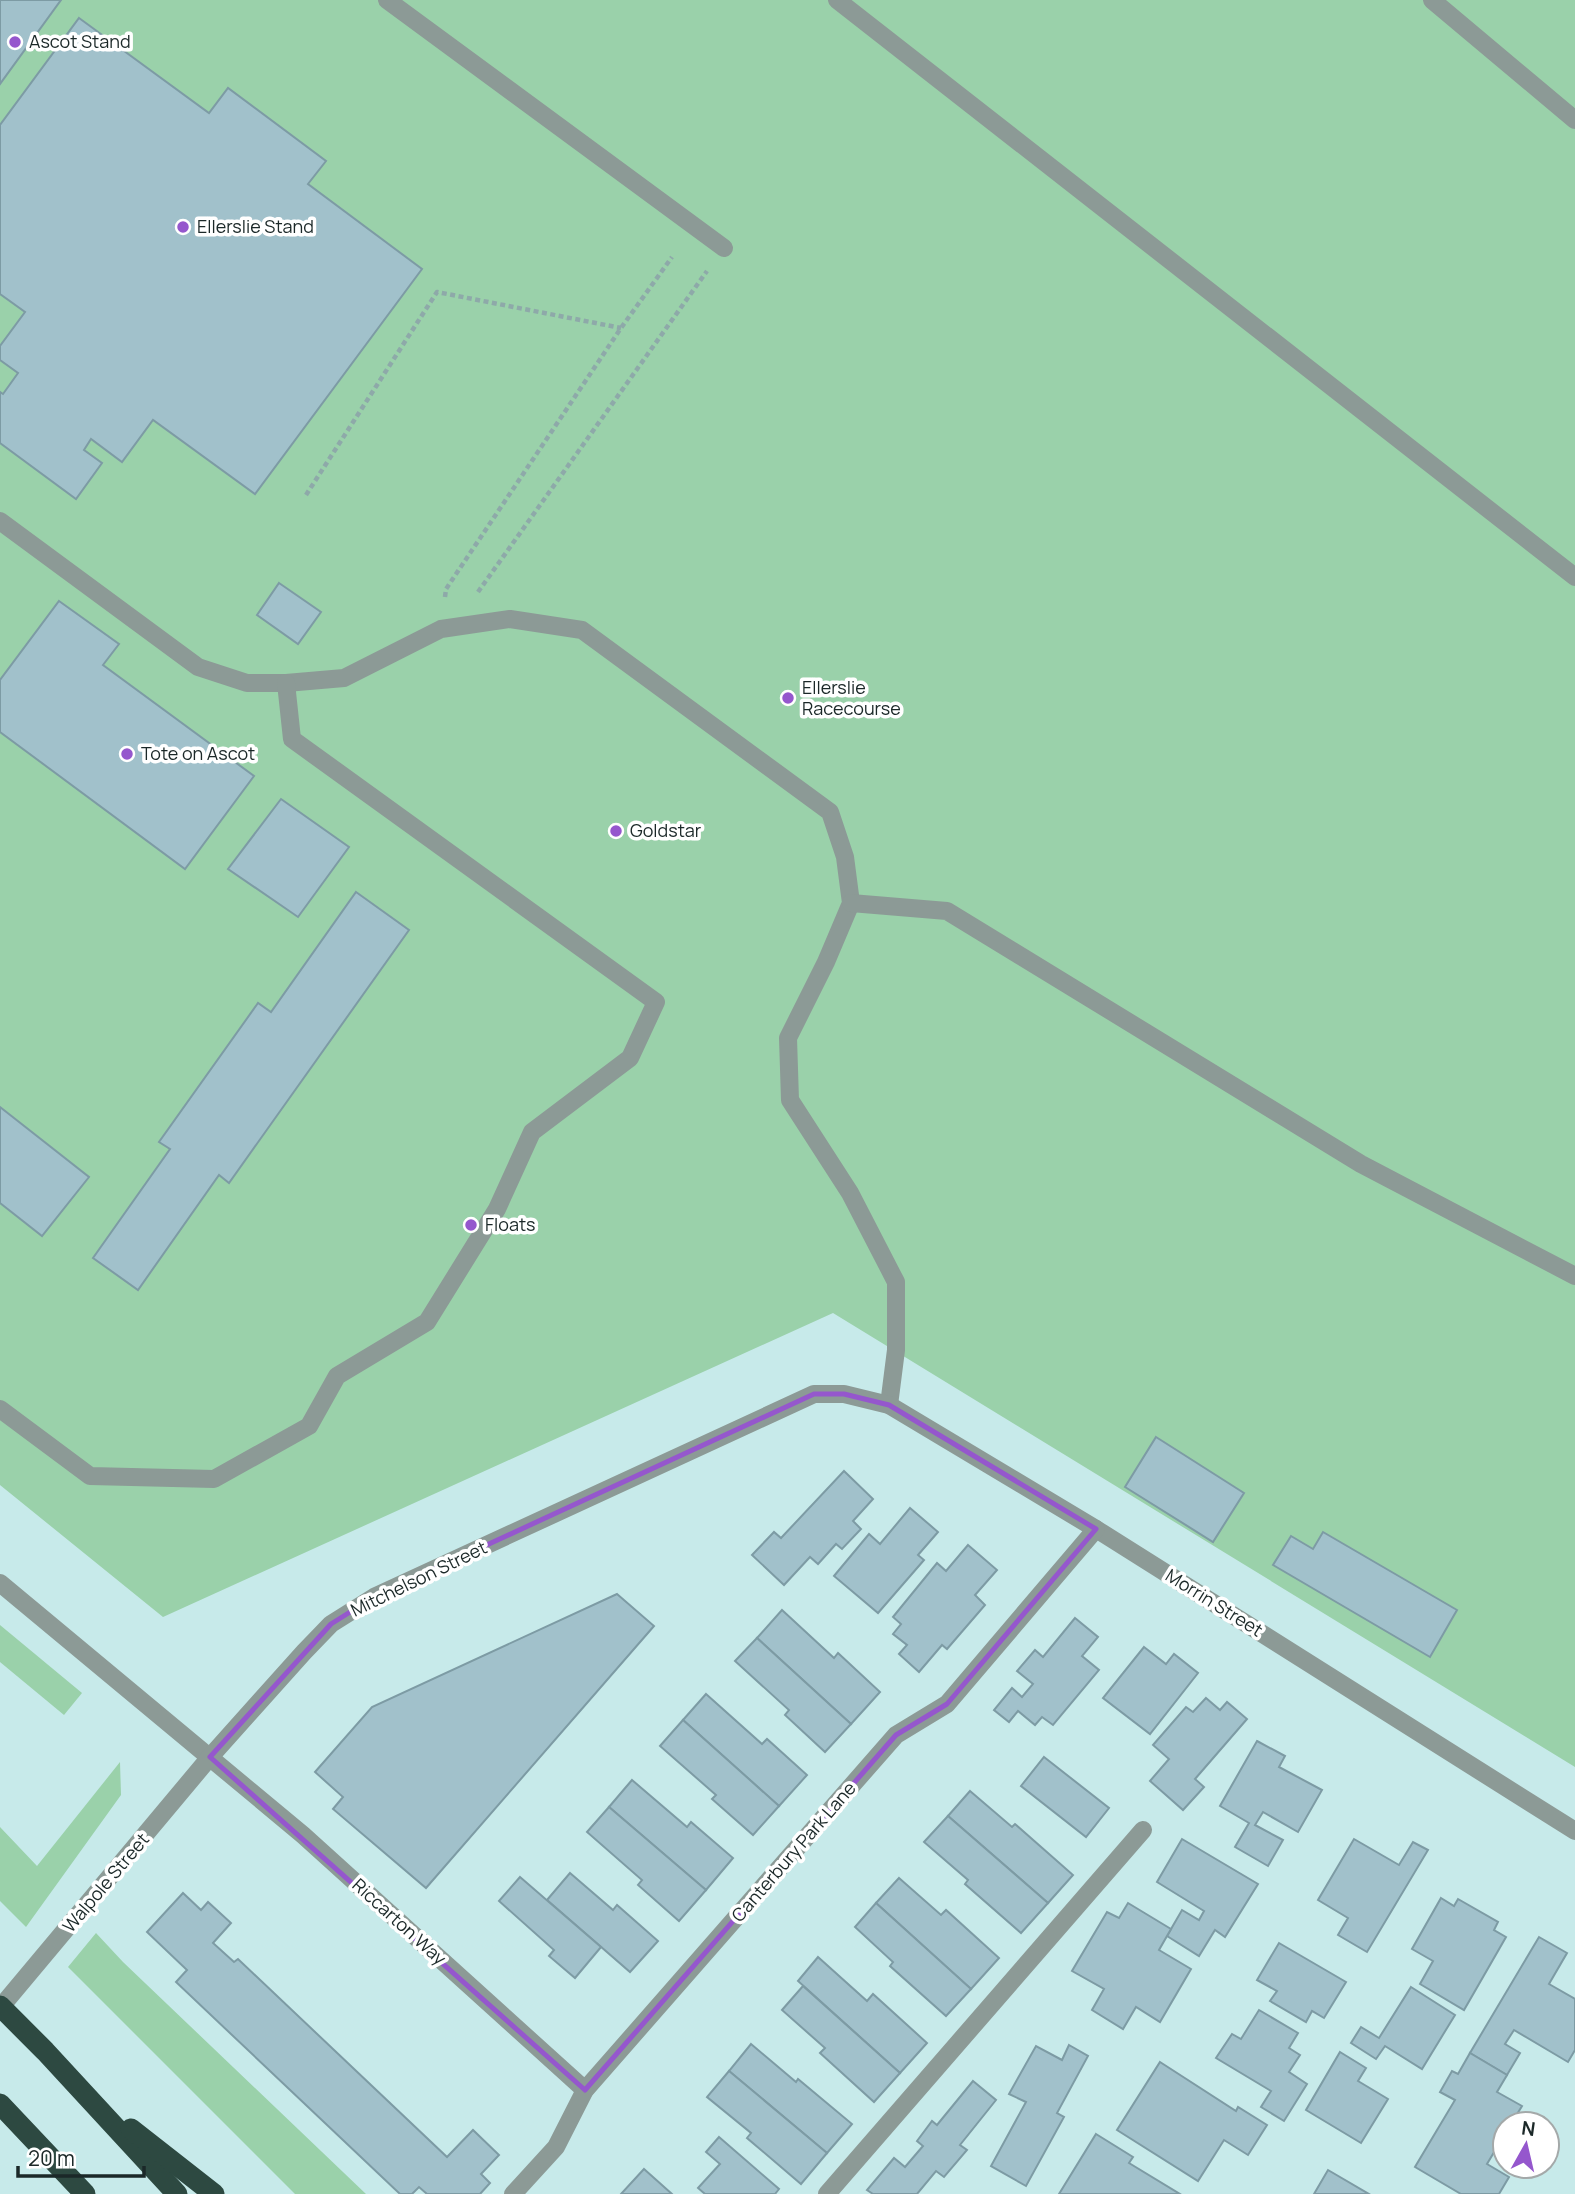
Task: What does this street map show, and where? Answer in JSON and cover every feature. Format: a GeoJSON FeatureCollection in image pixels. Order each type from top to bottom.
{"type":"FeatureCollection","features":[{"type":"Feature","properties":{"kind":"highway"},"geometry":{"type":"LineString","coordinates":[[0,2007],[45,2051],[177,2194]]}},
{"type":"Feature","properties":{"kind":"highway"},"geometry":{"type":"LineString","coordinates":[[77,2086],[214,2194]]}},
{"type":"Feature","properties":{"kind":"highway"},"geometry":{"type":"LineString","coordinates":[[0,2104],[85,2194]]}},
{"type":"Feature","properties":{"kind":"street"},"geometry":{"type":"LineString","coordinates":[[387,0],[724,248]]}},
{"type":"Feature","properties":{"kind":"street"},"geometry":{"type":"LineString","coordinates":[[837,0],[1575,577]]}},
{"type":"Feature","properties":{"kind":"street"},"geometry":{"type":"LineString","coordinates":[[1432,0],[1575,120]]}},
{"type":"Feature","properties":{"kind":"street"},"geometry":{"type":"LineString","coordinates":[[0,521],[198,667],[247,683],[344,678],[450,628],[510,619],[582,630],[830,812],[845,858],[851,903],[788,1038],[790,1100],[850,1193],[896,1282],[896,1350],[889,1405]]}},
{"type":"Feature","properties":{"kind":"street"},"geometry":{"type":"LineString","coordinates":[[0,1393],[7,1414],[90,1476],[214,1479],[309,1426],[337,1376],[426,1322],[497,1209],[532,1132],[630,1058],[656,1002],[292,739],[286,683]]}},
{"type":"Feature","properties":{"kind":"street"},"geometry":{"type":"LineString","coordinates":[[851,903],[947,911],[1361,1164],[1575,1276]]}},
{"type":"Feature","properties":{"kind":"street","name":"Mitchelson Street"},"geometry":{"type":"LineString","coordinates":[[210,1757],[331,1624],[374,1597],[814,1394],[844,1394]]}},
{"type":"Feature","properties":{"kind":"street","name":"Morrin Street"},"geometry":{"type":"LineString","coordinates":[[844,1394],[889,1405],[1096,1529],[1575,1830]]}},
{"type":"Feature","properties":{"kind":"street","name":"Canterbury Park Lane"},"geometry":{"type":"LineString","coordinates":[[513,2194],[556,2147],[585,2090],[896,1735],[947,1704],[1096,1529]]}},
{"type":"Feature","properties":{"kind":"street"},"geometry":{"type":"LineString","coordinates":[[0,1583],[210,1757]]}},
{"type":"Feature","properties":{"kind":"street","name":"Walpole Street"},"geometry":{"type":"LineString","coordinates":[[0,2007],[210,1757]]}},
{"type":"Feature","properties":{"kind":"street","name":"Riccarton Way"},"geometry":{"type":"LineString","coordinates":[[210,1757],[303,1835],[585,2090]]}},
{"type":"Feature","properties":{"kind":"street"},"geometry":{"type":"LineString","coordinates":[[827,2194],[1143,1830]]}},
{"type":"Feature","properties":{"kind":"path"},"geometry":{"type":"LineString","coordinates":[[450,628],[724,248]]}},
{"type":"Feature","properties":{"kind":"path"},"geometry":{"type":"LineString","coordinates":[[450,628],[446,589],[621,328],[672,257]]}},
{"type":"Feature","properties":{"kind":"path"},"geometry":{"type":"LineString","coordinates":[[306,495],[437,292],[621,328]]}},
{"type":"Feature","properties":{"kind":"highlighted area"},"geometry":{"type":"Polygon","coordinates":[[[814,1394],[844,1394],[889,1405],[1096,1529],[947,1704],[896,1735],[585,2090],[210,1757],[304,1652],[331,1624],[374,1597],[814,1394]]]}},
{"type":"Feature","properties":{"kind":"green space","name":"Ellerslie Racecourse"},"geometry":{"type":"Polygon","coordinates":[[[0,0],[1575,0],[1575,1767],[833,1313],[163,1617],[0,1485],[0,0]]]}},
{"type":"Feature","properties":{"kind":"green space"},"geometry":{"type":"Polygon","coordinates":[[[0,1625],[82,1693],[64,1715],[0,1662],[0,1625]]]}},
{"type":"Feature","properties":{"kind":"green space"},"geometry":{"type":"Polygon","coordinates":[[[120,1762],[121,1795],[26,1927],[0,1901],[0,1827],[37,1866],[120,1762]]]}},
{"type":"Feature","properties":{"kind":"green space"},"geometry":{"type":"Polygon","coordinates":[[[96,1933],[366,2194],[295,2194],[68,1967],[96,1933]]]}},
{"type":"Feature","properties":{"kind":"building","name":"Ascot Stand"},"geometry":{"type":"Polygon","coordinates":[[[0,0],[61,0],[0,84],[0,0]]]}},
{"type":"Feature","properties":{"kind":"building","name":"Ellerslie Stand"},"geometry":{"type":"Polygon","coordinates":[[[79,18],[209,113],[228,88],[326,161],[308,184],[422,269],[255,494],[153,420],[122,462],[91,439],[84,450],[102,463],[76,499],[0,443],[0,392],[3,394],[18,373],[0,360],[0,346],[25,312],[0,294],[0,125],[79,18]]]}},
{"type":"Feature","properties":{"kind":"building"},"geometry":{"type":"Polygon","coordinates":[[[279,583],[321,612],[298,644],[257,615],[279,583]]]}},
{"type":"Feature","properties":{"kind":"building","name":"Tote on Ascot"},"geometry":{"type":"Polygon","coordinates":[[[59,601],[119,644],[103,665],[254,776],[185,869],[0,732],[0,680],[59,601]]]}},
{"type":"Feature","properties":{"kind":"building","name":"Tote on Ascot"},"geometry":{"type":"Polygon","coordinates":[[[281,799],[349,847],[298,917],[228,869],[281,799]]]}},
{"type":"Feature","properties":{"kind":"building"},"geometry":{"type":"Polygon","coordinates":[[[356,892],[409,930],[229,1183],[219,1175],[138,1290],[93,1258],[170,1149],[159,1142],[258,1003],[271,1012],[356,892]]]}},
{"type":"Feature","properties":{"kind":"building"},"geometry":{"type":"Polygon","coordinates":[[[0,1107],[89,1177],[42,1236],[0,1203],[0,1107]]]}},
{"type":"Feature","properties":{"kind":"building"},"geometry":{"type":"Polygon","coordinates":[[[1156,1437],[1244,1493],[1213,1542],[1125,1487],[1156,1437]]]}},
{"type":"Feature","properties":{"kind":"building"},"geometry":{"type":"Polygon","coordinates":[[[844,1471],[873,1499],[853,1521],[861,1529],[842,1549],[836,1544],[818,1564],[810,1557],[784,1585],[752,1555],[774,1532],[781,1538],[844,1471]]]}},
{"type":"Feature","properties":{"kind":"building"},"geometry":{"type":"Polygon","coordinates":[[[910,1508],[938,1532],[918,1555],[924,1560],[878,1613],[834,1576],[869,1534],[880,1544],[910,1508]]]}},
{"type":"Feature","properties":{"kind":"building"},"geometry":{"type":"Polygon","coordinates":[[[1323,1532],[1457,1610],[1430,1657],[1273,1565],[1291,1536],[1313,1549],[1323,1532]]]}},
{"type":"Feature","properties":{"kind":"building"},"geometry":{"type":"Polygon","coordinates":[[[968,1545],[997,1570],[975,1595],[985,1605],[947,1649],[942,1645],[919,1672],[899,1654],[907,1645],[893,1634],[901,1624],[893,1617],[937,1563],[946,1571],[968,1545]]]}},
{"type":"Feature","properties":{"kind":"building"},"geometry":{"type":"Polygon","coordinates":[[[617,1594],[654,1626],[426,1888],[333,1809],[343,1797],[315,1772],[372,1707],[617,1594]]]}},
{"type":"Feature","properties":{"kind":"building"},"geometry":{"type":"Polygon","coordinates":[[[782,1610],[834,1658],[838,1653],[880,1692],[851,1724],[757,1638],[782,1610]]]}},
{"type":"Feature","properties":{"kind":"building"},"geometry":{"type":"Polygon","coordinates":[[[1075,1618],[1098,1637],[1082,1656],[1099,1670],[1053,1725],[1042,1717],[1035,1725],[1018,1711],[1009,1722],[994,1710],[1012,1688],[1022,1697],[1033,1684],[1017,1671],[1035,1650],[1043,1657],[1075,1618]]]}},
{"type":"Feature","properties":{"kind":"building"},"geometry":{"type":"Polygon","coordinates":[[[757,1638],[851,1724],[825,1752],[785,1715],[789,1710],[735,1661],[757,1638]]]}},
{"type":"Feature","properties":{"kind":"building"},"geometry":{"type":"Polygon","coordinates":[[[1144,1647],[1166,1664],[1174,1654],[1198,1673],[1150,1734],[1103,1698],[1144,1647]]]}},
{"type":"Feature","properties":{"kind":"building"},"geometry":{"type":"Polygon","coordinates":[[[706,1694],[762,1744],[767,1739],[807,1775],[779,1806],[683,1720],[706,1694]]]}},
{"type":"Feature","properties":{"kind":"building"},"geometry":{"type":"Polygon","coordinates":[[[1206,1698],[1220,1710],[1227,1702],[1247,1719],[1195,1779],[1204,1787],[1183,1810],[1150,1781],[1169,1759],[1153,1745],[1186,1707],[1193,1712],[1206,1698]]]}},
{"type":"Feature","properties":{"kind":"building"},"geometry":{"type":"Polygon","coordinates":[[[683,1720],[779,1806],[753,1835],[712,1799],[716,1795],[660,1746],[683,1720]]]}},
{"type":"Feature","properties":{"kind":"building"},"geometry":{"type":"Polygon","coordinates":[[[1257,1741],[1285,1756],[1279,1767],[1322,1790],[1298,1832],[1263,1812],[1255,1825],[1283,1840],[1268,1866],[1235,1847],[1249,1823],[1220,1806],[1257,1741]]]}},
{"type":"Feature","properties":{"kind":"building"},"geometry":{"type":"Polygon","coordinates":[[[1044,1757],[1109,1808],[1086,1837],[1021,1786],[1044,1757]]]}},
{"type":"Feature","properties":{"kind":"building"},"geometry":{"type":"Polygon","coordinates":[[[632,1780],[687,1827],[691,1822],[733,1858],[706,1890],[609,1807],[632,1780]]]}},
{"type":"Feature","properties":{"kind":"building"},"geometry":{"type":"Polygon","coordinates":[[[970,1791],[1012,1827],[1015,1824],[1073,1875],[1048,1903],[948,1816],[970,1791]]]}},
{"type":"Feature","properties":{"kind":"building"},"geometry":{"type":"Polygon","coordinates":[[[609,1807],[706,1890],[679,1921],[638,1885],[642,1880],[587,1832],[609,1807]]]}},
{"type":"Feature","properties":{"kind":"building"},"geometry":{"type":"Polygon","coordinates":[[[948,1816],[1048,1903],[1021,1933],[965,1884],[968,1880],[924,1842],[948,1816]]]}},
{"type":"Feature","properties":{"kind":"building"},"geometry":{"type":"Polygon","coordinates":[[[1182,1839],[1258,1884],[1225,1937],[1215,1930],[1199,1956],[1167,1936],[1182,1910],[1199,1920],[1204,1911],[1157,1882],[1182,1839]]]}},
{"type":"Feature","properties":{"kind":"building"},"geometry":{"type":"Polygon","coordinates":[[[1354,1839],[1399,1865],[1413,1842],[1428,1850],[1367,1952],[1338,1935],[1348,1918],[1318,1900],[1354,1839]]]}},
{"type":"Feature","properties":{"kind":"building"},"geometry":{"type":"Polygon","coordinates":[[[570,1873],[613,1910],[617,1905],[658,1941],[630,1972],[547,1900],[570,1873]]]}},
{"type":"Feature","properties":{"kind":"building"},"geometry":{"type":"Polygon","coordinates":[[[520,1877],[601,1947],[575,1978],[549,1956],[554,1950],[499,1901],[520,1877]]]}},
{"type":"Feature","properties":{"kind":"building"},"geometry":{"type":"Polygon","coordinates":[[[899,1878],[941,1915],[946,1910],[999,1958],[971,1989],[876,1903],[899,1878]]]}},
{"type":"Feature","properties":{"kind":"building"},"geometry":{"type":"Polygon","coordinates":[[[183,1893],[201,1910],[208,1902],[231,1923],[213,1943],[234,1962],[238,1959],[447,2157],[473,2130],[499,2155],[481,2174],[490,2183],[480,2194],[427,2194],[419,2187],[412,2194],[400,2194],[176,1982],[187,1970],[147,1932],[183,1893]]]}},
{"type":"Feature","properties":{"kind":"building"},"geometry":{"type":"Polygon","coordinates":[[[1441,1898],[1454,1906],[1458,1899],[1498,1922],[1494,1930],[1506,1937],[1464,2010],[1420,1984],[1433,1961],[1412,1949],[1441,1898]]]}},
{"type":"Feature","properties":{"kind":"building"},"geometry":{"type":"Polygon","coordinates":[[[876,1903],[971,1989],[946,2016],[890,1966],[893,1962],[855,1927],[876,1903]]]}},
{"type":"Feature","properties":{"kind":"building"},"geometry":{"type":"Polygon","coordinates":[[[1128,1903],[1171,1929],[1159,1950],[1191,1969],[1160,2022],[1136,2007],[1123,2029],[1092,2010],[1104,1989],[1072,1971],[1107,1912],[1119,1918],[1128,1903]]]}},
{"type":"Feature","properties":{"kind":"building"},"geometry":{"type":"Polygon","coordinates":[[[1539,1937],[1567,1953],[1549,1984],[1575,1999],[1575,2050],[1568,2062],[1514,2030],[1505,2044],[1520,2053],[1507,2075],[1470,2053],[1539,1937]]]}},
{"type":"Feature","properties":{"kind":"building"},"geometry":{"type":"Polygon","coordinates":[[[1279,1943],[1346,1982],[1324,2018],[1312,2011],[1306,2022],[1270,2001],[1277,1991],[1257,1980],[1279,1943]]]}},
{"type":"Feature","properties":{"kind":"building"},"geometry":{"type":"Polygon","coordinates":[[[818,1957],[867,2001],[873,1994],[927,2043],[900,2073],[798,1981],[818,1957]]]}},
{"type":"Feature","properties":{"kind":"building"},"geometry":{"type":"Polygon","coordinates":[[[803,1986],[900,2073],[874,2102],[820,2053],[825,2048],[782,2010],[803,1986]]]}},
{"type":"Feature","properties":{"kind":"building"},"geometry":{"type":"Polygon","coordinates":[[[1411,1987],[1455,2015],[1422,2069],[1385,2046],[1376,2059],[1351,2043],[1361,2027],[1379,2038],[1411,1987]]]}},
{"type":"Feature","properties":{"kind":"building"},"geometry":{"type":"Polygon","coordinates":[[[1259,2010],[1298,2033],[1289,2048],[1300,2055],[1289,2072],[1307,2084],[1284,2121],[1261,2107],[1271,2091],[1216,2058],[1232,2034],[1241,2039],[1259,2010]]]}},
{"type":"Feature","properties":{"kind":"building"},"geometry":{"type":"Polygon","coordinates":[[[751,2044],[852,2124],[827,2153],[729,2071],[751,2044]]]}},
{"type":"Feature","properties":{"kind":"building"},"geometry":{"type":"Polygon","coordinates":[[[1069,2045],[1088,2056],[1057,2113],[1064,2117],[1026,2186],[991,2166],[1026,2102],[1009,2094],[1036,2046],[1062,2060],[1069,2045]]]}},
{"type":"Feature","properties":{"kind":"building"},"geometry":{"type":"Polygon","coordinates":[[[1340,2052],[1366,2068],[1358,2081],[1388,2099],[1361,2143],[1306,2110],[1340,2052]]]}},
{"type":"Feature","properties":{"kind":"building"},"geometry":{"type":"Polygon","coordinates":[[[1470,2053],[1507,2075],[1497,2092],[1522,2106],[1520,2110],[1491,2110],[1491,2157],[1487,2164],[1491,2166],[1491,2180],[1507,2180],[1499,2194],[1461,2194],[1415,2167],[1455,2100],[1440,2092],[1452,2071],[1458,2074],[1470,2053]]]}},
{"type":"Feature","properties":{"kind":"building"},"geometry":{"type":"Polygon","coordinates":[[[1160,2062],[1236,2111],[1238,2107],[1267,2125],[1248,2155],[1224,2140],[1198,2181],[1117,2130],[1160,2062]]]}},
{"type":"Feature","properties":{"kind":"building"},"geometry":{"type":"Polygon","coordinates":[[[729,2071],[827,2153],[801,2184],[747,2138],[751,2133],[707,2097],[729,2071]]]}},
{"type":"Feature","properties":{"kind":"building"},"geometry":{"type":"Polygon","coordinates":[[[973,2081],[996,2100],[960,2145],[967,2150],[944,2177],[936,2171],[917,2194],[873,2194],[867,2190],[894,2158],[905,2167],[923,2146],[917,2141],[932,2121],[937,2125],[973,2081]]]}},
{"type":"Feature","properties":{"kind":"building"},"geometry":{"type":"Polygon","coordinates":[[[1096,2134],[1133,2157],[1129,2163],[1180,2194],[1059,2194],[1096,2134]]]}},
{"type":"Feature","properties":{"kind":"building"},"geometry":{"type":"Polygon","coordinates":[[[719,2137],[779,2189],[775,2194],[705,2194],[698,2188],[720,2164],[706,2152],[719,2137]]]}},
{"type":"Feature","properties":{"kind":"building"},"geometry":{"type":"Polygon","coordinates":[[[644,2169],[672,2194],[621,2194],[644,2169]]]}},
{"type":"Feature","properties":{"kind":"building"},"geometry":{"type":"Polygon","coordinates":[[[1328,2170],[1369,2194],[1314,2194],[1328,2170]]]}},
{"type":"Feature","properties":{"kind":"place","name":"Ascot Stand"},"geometry":{"type":"Point","coordinates":[15,42]}},
{"type":"Feature","properties":{"kind":"place","name":"Ellerslie Stand"},"geometry":{"type":"Point","coordinates":[183,227]}},
{"type":"Feature","properties":{"kind":"place","name":"Ellerslie Racecourse"},"geometry":{"type":"Point","coordinates":[788,698]}},
{"type":"Feature","properties":{"kind":"place","name":"Tote on Ascot"},"geometry":{"type":"Point","coordinates":[127,754]}},
{"type":"Feature","properties":{"kind":"place","name":"Goldstar"},"geometry":{"type":"Point","coordinates":[616,831]}},
{"type":"Feature","properties":{"kind":"place","name":"Floats"},"geometry":{"type":"Point","coordinates":[471,1225]}}]}
